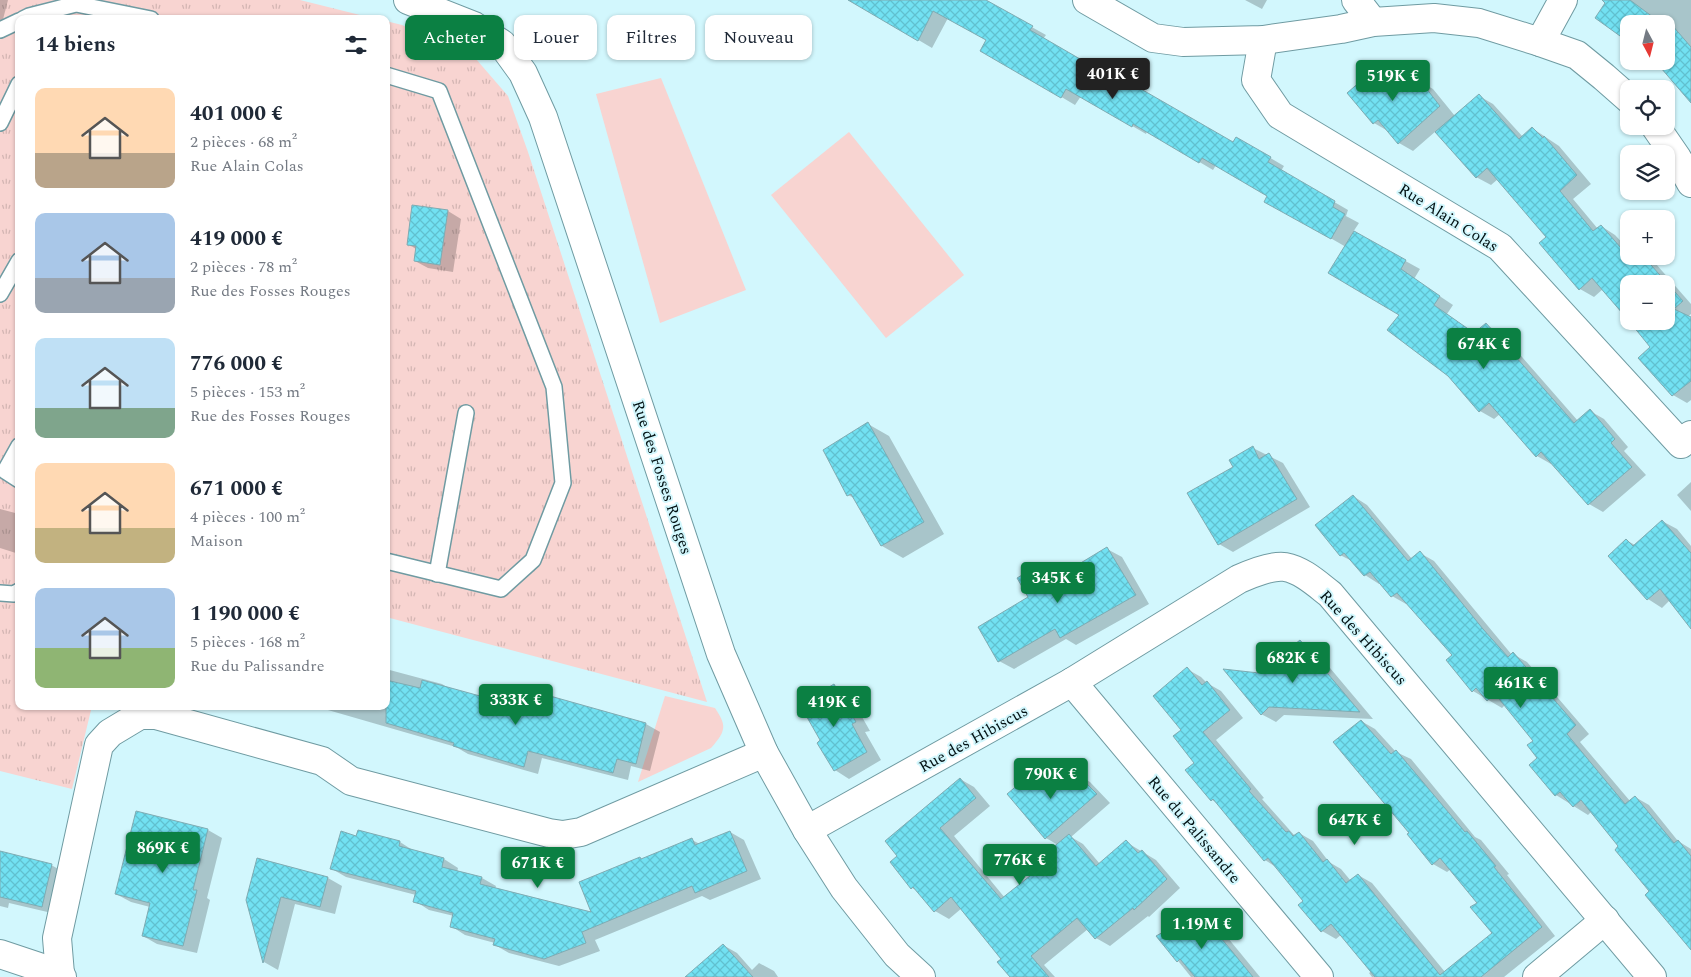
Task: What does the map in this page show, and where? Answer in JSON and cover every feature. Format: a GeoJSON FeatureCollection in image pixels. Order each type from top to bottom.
{"type":"FeatureCollection","features":[{"type":"Feature","properties":{"kind":"street","name":"Rue des Fosses Rouges"},"geometry":{"type":"LineString","coordinates":[[408,0],[474,26],[502,44],[523,73],[543,117],[721,654],[764,753],[807,830],[844,888],[897,955],[921,977]]}},
{"type":"Feature","properties":{"kind":"street"},"geometry":{"type":"LineString","coordinates":[[1087,0],[1153,38],[1184,42],[1262,40],[1340,29],[1374,22],[1434,18],[1479,23],[1577,56],[1620,91]]}},
{"type":"Feature","properties":{"kind":"street"},"geometry":{"type":"LineString","coordinates":[[1356,0],[1374,22]]}},
{"type":"Feature","properties":{"kind":"street"},"geometry":{"type":"LineString","coordinates":[[1540,42],[1563,0]]}},
{"type":"Feature","properties":{"kind":"street","name":"Rue Alain Colas"},"geometry":{"type":"LineString","coordinates":[[1262,40],[1256,80],[1280,115],[1500,248],[1682,444],[1691,435]]}},
{"type":"Feature","properties":{"kind":"street"},"geometry":{"type":"LineString","coordinates":[[1661,135],[1691,183]]}},
{"type":"Feature","properties":{"kind":"street","name":"Rue des Hibiscus"},"geometry":{"type":"LineString","coordinates":[[807,830],[1072,682],[1239,579],[1257,572],[1284,566],[1298,571],[1330,594],[1652,977]]}},
{"type":"Feature","properties":{"kind":"street","name":"Rue du Palissandre"},"geometry":{"type":"LineString","coordinates":[[1072,682],[1319,977]]}},
{"type":"Feature","properties":{"kind":"street"},"geometry":{"type":"LineString","coordinates":[[0,954],[61,976],[57,938],[98,745],[110,733],[140,715],[156,714],[322,761],[351,781],[549,834],[563,835],[581,832],[764,753]]}},
{"type":"Feature","properties":{"kind":"street"},"geometry":{"type":"LineString","coordinates":[[1537,977],[1605,920]]}},
{"type":"Feature","properties":{"kind":"lane"},"geometry":{"type":"LineString","coordinates":[[39,15],[76,4],[129,15]]}},
{"type":"Feature","properties":{"kind":"lane"},"geometry":{"type":"LineString","coordinates":[[0,30],[15,23]]}},
{"type":"Feature","properties":{"kind":"lane"},"geometry":{"type":"LineString","coordinates":[[390,76],[439,90],[554,387],[563,482],[533,560],[501,589],[390,562]]}},
{"type":"Feature","properties":{"kind":"lane"},"geometry":{"type":"LineString","coordinates":[[0,123],[15,92]]}},
{"type":"Feature","properties":{"kind":"lane"},"geometry":{"type":"LineString","coordinates":[[0,294],[15,268]]}},
{"type":"Feature","properties":{"kind":"lane"},"geometry":{"type":"LineString","coordinates":[[437,574],[466,413]]}},
{"type":"Feature","properties":{"kind":"lane"},"geometry":{"type":"LineString","coordinates":[[15,453],[5,471],[15,477]]}},
{"type":"Feature","properties":{"kind":"lane"},"geometry":{"type":"LineString","coordinates":[[0,593],[15,594]]}},
{"type":"Feature","properties":{"kind":"green space"},"geometry":{"type":"Polygon","coordinates":[[[0,0],[300,0],[360,15],[15,15],[15,710],[91,710],[72,789],[0,771],[0,0]]]}},
{"type":"Feature","properties":{"kind":"green space"},"geometry":{"type":"Polygon","coordinates":[[[390,22],[405,26],[405,60],[477,60],[508,96],[528,152],[707,702],[390,618],[390,22]]]}},
{"type":"Feature","properties":{"kind":"green space"},"geometry":{"type":"Polygon","coordinates":[[[661,78],[746,290],[660,323],[596,94],[661,78]]]}},
{"type":"Feature","properties":{"kind":"green space"},"geometry":{"type":"Polygon","coordinates":[[[849,132],[964,275],[886,338],[771,195],[849,132]]]}},
{"type":"Feature","properties":{"kind":"green space"},"geometry":{"type":"Polygon","coordinates":[[[665,696],[715,708],[722,719],[722,733],[711,748],[638,782],[665,696]]]}},
{"type":"Feature","properties":{"kind":"building"},"geometry":{"type":"Polygon","coordinates":[[[848,0],[986,0],[1033,26],[1030,30],[1099,70],[1101,66],[1233,142],[1236,137],[1271,157],[1268,162],[1335,201],[1333,207],[1345,214],[1331,239],[1264,202],[1267,196],[1202,158],[1199,163],[1133,124],[1132,127],[1066,89],[1061,98],[980,51],[986,40],[933,11],[918,41],[848,0]]]}},
{"type":"Feature","properties":{"kind":"building"},"geometry":{"type":"Polygon","coordinates":[[[1602,0],[1630,0],[1650,15],[1620,15],[1620,36],[1595,18],[1605,3],[1602,0]]]}},
{"type":"Feature","properties":{"kind":"building"},"geometry":{"type":"Polygon","coordinates":[[[1675,29],[1691,47],[1691,103],[1675,84],[1675,80],[1671,80],[1663,70],[1675,70],[1675,29]]]}},
{"type":"Feature","properties":{"kind":"building"},"geometry":{"type":"Polygon","coordinates":[[[1384,61],[1408,88],[1419,79],[1440,106],[1398,144],[1378,120],[1373,124],[1347,93],[1384,61]]]}},
{"type":"Feature","properties":{"kind":"building"},"geometry":{"type":"Polygon","coordinates":[[[1479,94],[1519,139],[1532,127],[1543,138],[1544,136],[1577,175],[1560,191],[1593,231],[1601,225],[1620,247],[1620,265],[1651,265],[1660,275],[1620,275],[1620,311],[1592,278],[1579,290],[1539,243],[1546,237],[1487,168],[1476,178],[1435,132],[1479,94]]]}},
{"type":"Feature","properties":{"kind":"building"},"geometry":{"type":"Polygon","coordinates":[[[412,205],[448,210],[440,265],[414,261],[416,246],[407,245],[412,205]]]}},
{"type":"Feature","properties":{"kind":"building"},"geometry":{"type":"Polygon","coordinates":[[[1354,231],[1406,260],[1401,269],[1440,296],[1434,305],[1474,333],[1486,323],[1574,423],[1590,409],[1615,439],[1611,443],[1632,467],[1588,505],[1541,452],[1536,457],[1489,403],[1479,412],[1448,376],[1387,330],[1399,315],[1328,273],[1354,231]]]}},
{"type":"Feature","properties":{"kind":"building"},"geometry":{"type":"Polygon","coordinates":[[[1675,292],[1683,301],[1675,308],[1675,292]]]}},
{"type":"Feature","properties":{"kind":"building"},"geometry":{"type":"Polygon","coordinates":[[[1675,309],[1691,317],[1691,381],[1672,396],[1638,358],[1650,347],[1636,330],[1675,330],[1675,309]]]}},
{"type":"Feature","properties":{"kind":"building"},"geometry":{"type":"Polygon","coordinates":[[[868,422],[924,522],[881,546],[851,494],[847,496],[823,450],[868,422]]]}},
{"type":"Feature","properties":{"kind":"building"},"geometry":{"type":"Polygon","coordinates":[[[1253,446],[1259,459],[1269,453],[1297,499],[1218,545],[1187,493],[1233,467],[1229,460],[1253,446]]]}},
{"type":"Feature","properties":{"kind":"building"},"geometry":{"type":"Polygon","coordinates":[[[1353,495],[1408,561],[1420,551],[1508,657],[1513,652],[1576,725],[1567,734],[1625,804],[1635,796],[1674,843],[1678,840],[1691,856],[1691,950],[1645,895],[1649,891],[1615,850],[1618,846],[1581,800],[1573,807],[1560,792],[1555,796],[1529,765],[1537,758],[1527,745],[1533,741],[1495,694],[1487,701],[1476,688],[1472,692],[1446,660],[1452,655],[1397,593],[1391,597],[1370,572],[1364,576],[1344,553],[1340,556],[1315,525],[1353,495]]]}},
{"type":"Feature","properties":{"kind":"building"},"geometry":{"type":"Polygon","coordinates":[[[1662,520],[1691,553],[1691,629],[1660,589],[1647,600],[1608,556],[1626,539],[1633,546],[1662,520]]]}},
{"type":"Feature","properties":{"kind":"building"},"geometry":{"type":"Polygon","coordinates":[[[1107,547],[1136,595],[1060,638],[1055,629],[998,662],[978,627],[1028,597],[1017,578],[1041,564],[1051,581],[1107,547]]]}},
{"type":"Feature","properties":{"kind":"building"},"geometry":{"type":"Polygon","coordinates":[[[1300,640],[1360,712],[1269,707],[1261,715],[1223,669],[1259,673],[1300,640]]]}},
{"type":"Feature","properties":{"kind":"building"},"geometry":{"type":"Polygon","coordinates":[[[1187,667],[1202,685],[1207,681],[1230,710],[1203,732],[1251,789],[1249,791],[1286,832],[1289,831],[1293,836],[1299,832],[1323,862],[1327,859],[1346,883],[1358,874],[1440,975],[1492,933],[1470,907],[1477,903],[1440,858],[1432,865],[1407,834],[1409,833],[1333,742],[1361,720],[1391,754],[1396,750],[1465,832],[1467,831],[1542,927],[1481,977],[1375,977],[1331,924],[1321,932],[1298,905],[1303,901],[1268,858],[1264,861],[1213,799],[1211,801],[1185,770],[1194,763],[1173,736],[1181,730],[1153,696],[1187,667]]]}},
{"type":"Feature","properties":{"kind":"building"},"geometry":{"type":"Polygon","coordinates":[[[422,680],[538,712],[543,694],[646,723],[636,764],[617,759],[613,773],[528,751],[524,767],[453,746],[454,743],[386,723],[386,710],[390,710],[390,681],[420,688],[422,680]]]}},
{"type":"Feature","properties":{"kind":"building"},"geometry":{"type":"Polygon","coordinates":[[[834,684],[856,722],[852,724],[867,752],[834,771],[817,743],[820,740],[800,705],[834,684]]]}},
{"type":"Feature","properties":{"kind":"building"},"geometry":{"type":"Polygon","coordinates":[[[1038,768],[1050,783],[1061,773],[1066,780],[1076,773],[1097,794],[1045,839],[1007,794],[1038,768]]]}},
{"type":"Feature","properties":{"kind":"building"},"geometry":{"type":"Polygon","coordinates":[[[960,778],[976,798],[940,828],[1001,899],[1050,860],[1045,854],[1069,834],[1096,866],[1126,840],[1138,853],[1142,850],[1167,879],[1134,910],[1133,908],[1095,939],[1077,918],[1031,956],[1049,977],[1010,977],[997,962],[1001,959],[951,897],[934,912],[913,887],[911,889],[890,862],[897,856],[885,841],[960,778]]]}},
{"type":"Feature","properties":{"kind":"building"},"geometry":{"type":"Polygon","coordinates":[[[136,811],[208,829],[193,890],[197,890],[183,946],[142,936],[150,903],[115,894],[136,811]]]}},
{"type":"Feature","properties":{"kind":"building"},"geometry":{"type":"Polygon","coordinates":[[[358,830],[400,841],[399,846],[444,858],[442,867],[482,877],[480,884],[591,912],[579,882],[692,838],[695,845],[730,831],[747,871],[695,893],[692,886],[582,932],[586,943],[544,959],[493,945],[495,939],[450,927],[453,913],[413,902],[416,891],[330,869],[341,831],[356,836],[358,830]]]}},
{"type":"Feature","properties":{"kind":"building"},"geometry":{"type":"Polygon","coordinates":[[[0,851],[52,864],[42,907],[0,897],[0,851]]]}},
{"type":"Feature","properties":{"kind":"building"},"geometry":{"type":"Polygon","coordinates":[[[257,858],[328,877],[320,907],[281,897],[263,963],[246,900],[257,858]]]}},
{"type":"Feature","properties":{"kind":"building"},"geometry":{"type":"Polygon","coordinates":[[[1199,912],[1253,977],[1195,977],[1180,959],[1177,962],[1156,936],[1199,912]]]}},
{"type":"Feature","properties":{"kind":"building"},"geometry":{"type":"Polygon","coordinates":[[[723,944],[753,977],[685,977],[723,944]]]}}]}
